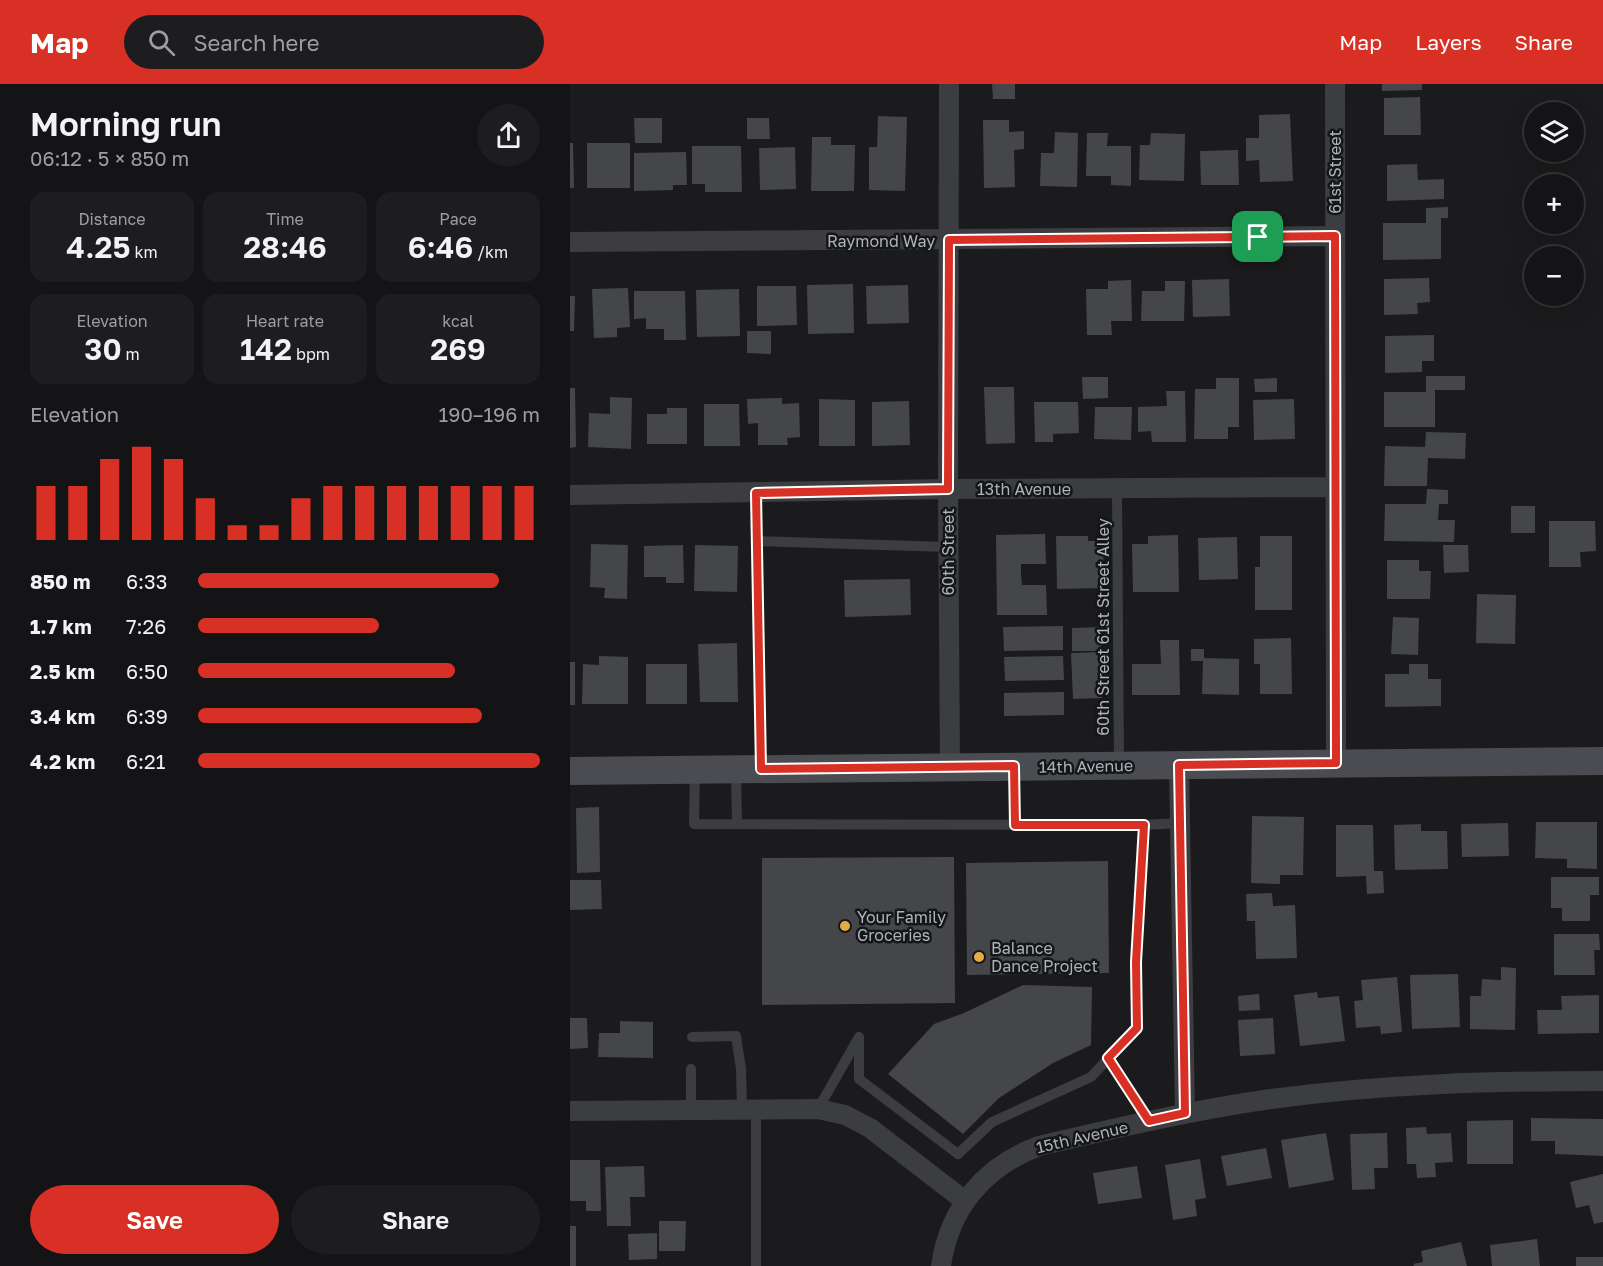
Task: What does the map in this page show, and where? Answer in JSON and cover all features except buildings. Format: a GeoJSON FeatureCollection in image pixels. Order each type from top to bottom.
{"type":"FeatureCollection","features":[{"type":"Feature","properties":{"kind":"street","name":"60th Street"},"geometry":{"type":"LineString","coordinates":[[949,84],[950,767]]}},
{"type":"Feature","properties":{"kind":"street","name":"61st Street"},"geometry":{"type":"LineString","coordinates":[[1335,84],[1336,763]]}},
{"type":"Feature","properties":{"kind":"street","name":"Raymond Way"},"geometry":{"type":"LineString","coordinates":[[570,242],[1335,236]]}},
{"type":"Feature","properties":{"kind":"street","name":"13th Avenue"},"geometry":{"type":"LineString","coordinates":[[570,495],[948,489],[1335,487]]}},
{"type":"Feature","properties":{"kind":"street","name":"14th Avenue"},"geometry":{"type":"LineString","coordinates":[[570,771],[1603,761]]}},
{"type":"Feature","properties":{"kind":"street"},"geometry":{"type":"LineString","coordinates":[[1179,765],[1185,1113]]}},
{"type":"Feature","properties":{"kind":"street","name":"15th Avenue"},"geometry":{"type":"LineString","coordinates":[[965,1201],[982,1180],[1024,1151],[1185,1113],[1271,1099],[1368,1088],[1464,1082],[1603,1081]]}},
{"type":"Feature","properties":{"kind":"street"},"geometry":{"type":"LineString","coordinates":[[570,1111],[818,1109],[845,1115],[870,1128],[965,1201],[954,1220],[941,1266]]}},
{"type":"Feature","properties":{"kind":"lane","name":"60th Street 61st Street Alley"},"geometry":{"type":"LineString","coordinates":[[1117,489],[1119,765]]}},
{"type":"Feature","properties":{"kind":"lane"},"geometry":{"type":"LineString","coordinates":[[737,824],[749,769],[756,493]]}},
{"type":"Feature","properties":{"kind":"lane"},"geometry":{"type":"LineString","coordinates":[[756,541],[948,547]]}},
{"type":"Feature","properties":{"kind":"lane"},"geometry":{"type":"LineString","coordinates":[[1014,766],[1015,825]]}},
{"type":"Feature","properties":{"kind":"lane"},"geometry":{"type":"LineString","coordinates":[[695,770],[694,824],[1144,825],[1180,823]]}},
{"type":"Feature","properties":{"kind":"lane"},"geometry":{"type":"LineString","coordinates":[[818,1109],[859,1037],[859,1079],[958,1154],[992,1122],[1091,1077],[1137,1028],[1136,962],[1144,825]]}},
{"type":"Feature","properties":{"kind":"lane"},"geometry":{"type":"LineString","coordinates":[[692,1037],[736,1036],[749,1110],[756,1266]]}},
{"type":"Feature","properties":{"kind":"lane"},"geometry":{"type":"LineString","coordinates":[[1108,1058],[1149,1121]]}},
{"type":"Feature","properties":{"kind":"lane"},"geometry":{"type":"LineString","coordinates":[[691,1110],[692,1070]]}},
{"type":"Feature","properties":{"kind":"place","name":"Your Family Groceries"},"geometry":{"type":"Point","coordinates":[845,926]}},
{"type":"Feature","properties":{"kind":"place","name":"Balance Dance Project"},"geometry":{"type":"Point","coordinates":[979,957]}},
{"type":"Feature","properties":{"kind":"route"},"geometry":{"type":"LineString","coordinates":[[1335,236],[1336,763],[1179,765],[1185,1113],[1149,1121],[1108,1058],[1137,1028],[1136,962],[1144,825],[1015,825],[1014,766],[761,769],[756,493],[948,489],[949,240],[1258,237],[1335,236]]}}]}
